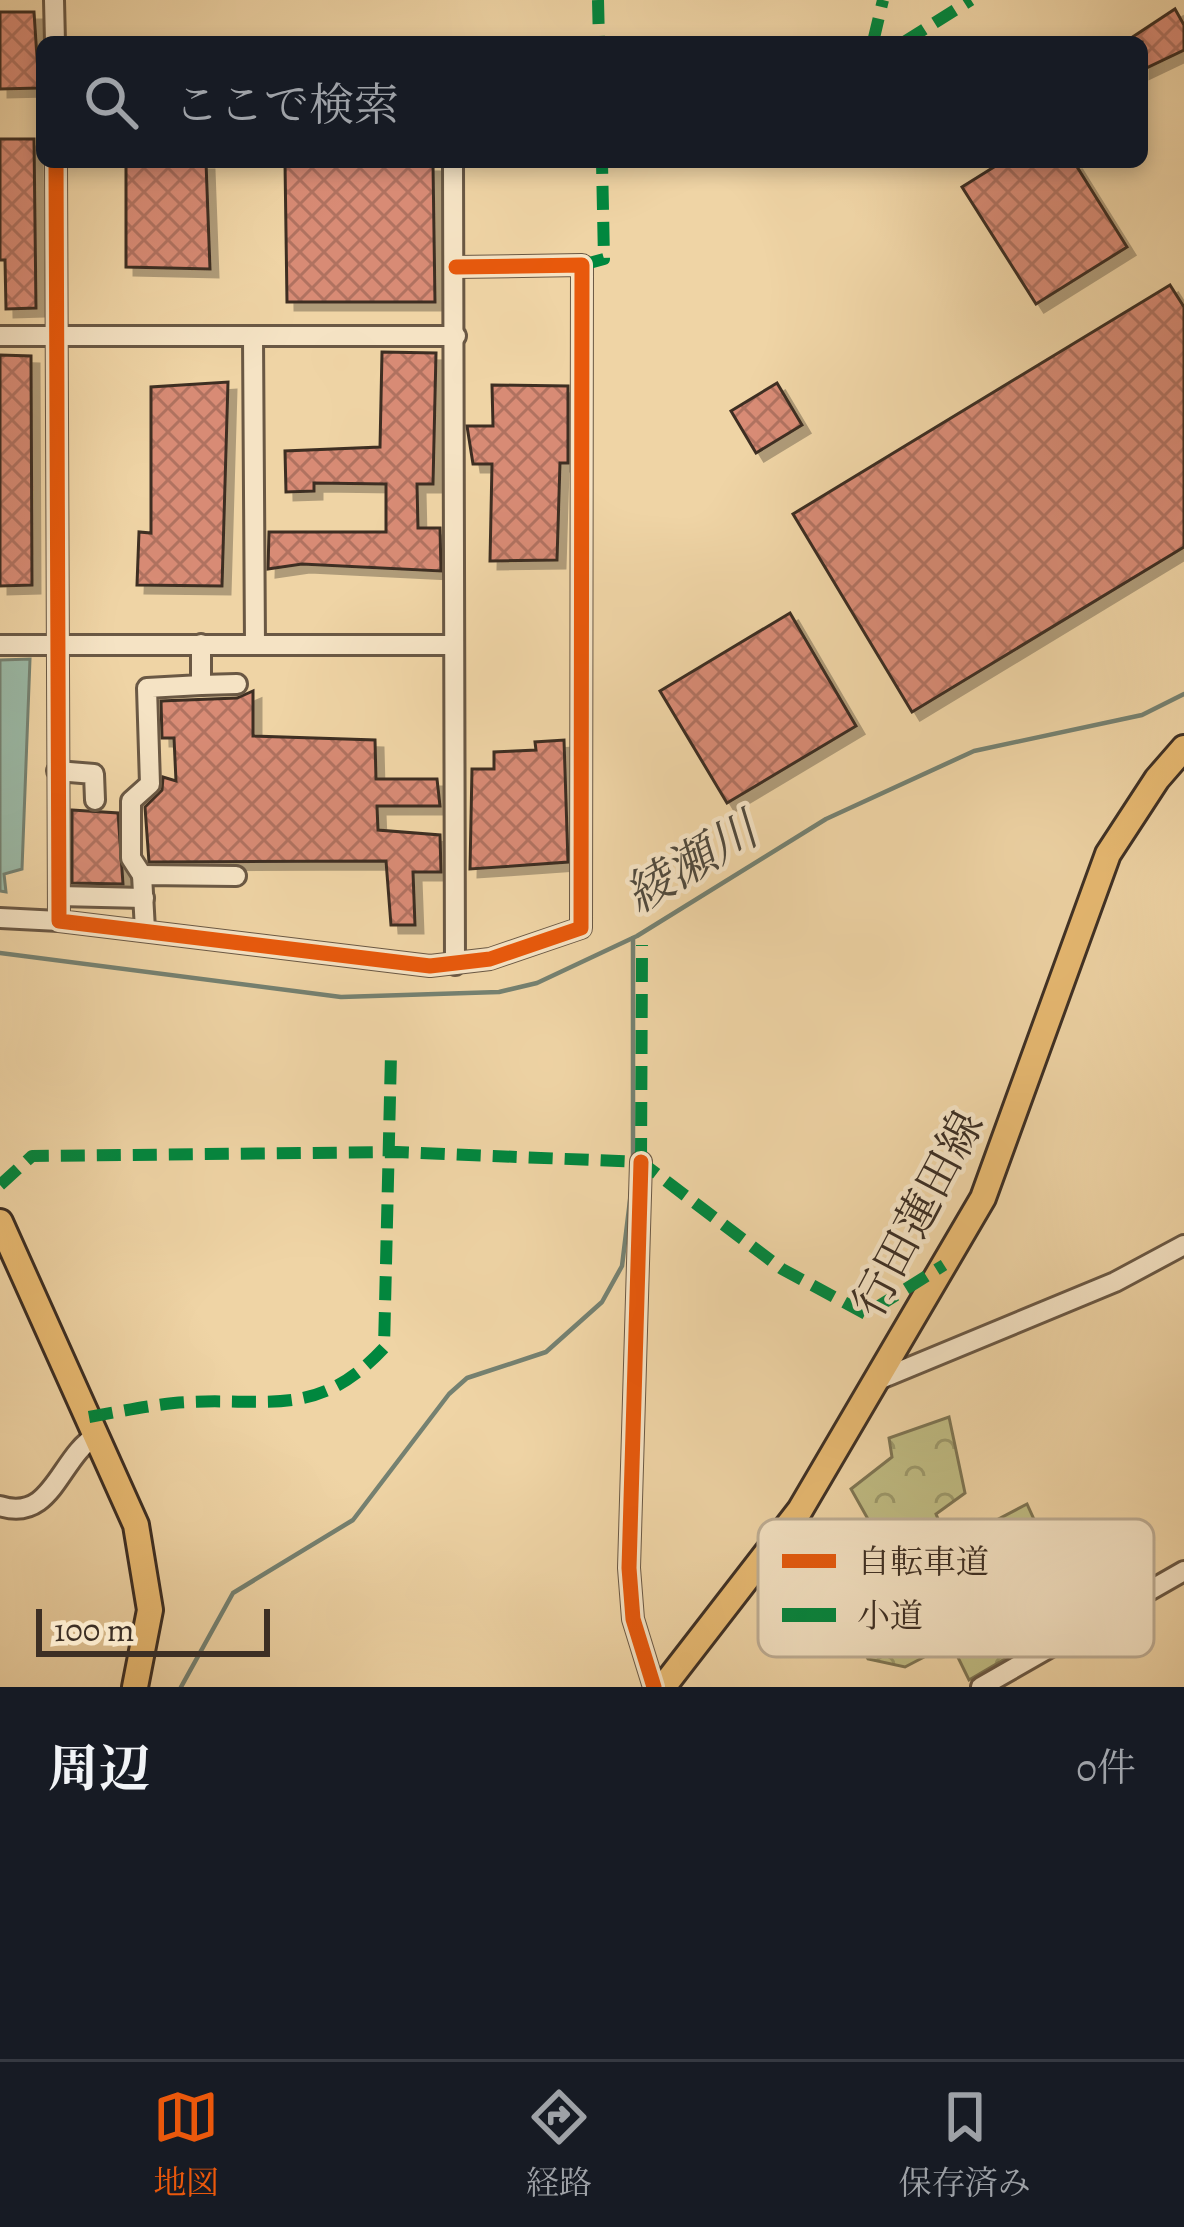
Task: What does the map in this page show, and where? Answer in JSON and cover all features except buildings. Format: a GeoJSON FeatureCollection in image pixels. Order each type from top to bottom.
{"type":"FeatureCollection","features":[{"type":"Feature","properties":{"kind":"main road","name":"行田蓮田線"},"geometry":{"type":"LineString","coordinates":[[793,1519],[982,1198],[1108,854],[1156,779],[1184,748]]}},
{"type":"Feature","properties":{"kind":"main road"},"geometry":{"type":"LineString","coordinates":[[0,1222],[136,1525],[149,1581],[146,1645],[135,1687]]}},
{"type":"Feature","properties":{"kind":"main road","name":"行田蓮田線"},"geometry":{"type":"LineString","coordinates":[[663,1687],[758,1564]]}},
{"type":"Feature","properties":{"kind":"street"},"geometry":{"type":"LineString","coordinates":[[54,0],[55,36]]}},
{"type":"Feature","properties":{"kind":"street"},"geometry":{"type":"LineString","coordinates":[[56,168],[59,921]]}},
{"type":"Feature","properties":{"kind":"street"},"geometry":{"type":"LineString","coordinates":[[454,168],[455,965]]}},
{"type":"Feature","properties":{"kind":"street"},"geometry":{"type":"LineString","coordinates":[[0,918],[455,965],[533,947],[581,928],[586,522],[582,265],[456,267]]}},
{"type":"Feature","properties":{"kind":"street"},"geometry":{"type":"LineString","coordinates":[[0,336],[456,336]]}},
{"type":"Feature","properties":{"kind":"street"},"geometry":{"type":"LineString","coordinates":[[254,338],[255,644]]}},
{"type":"Feature","properties":{"kind":"street"},"geometry":{"type":"LineString","coordinates":[[201,644],[201,685]]}},
{"type":"Feature","properties":{"kind":"street"},"geometry":{"type":"LineString","coordinates":[[0,645],[453,645]]}},
{"type":"Feature","properties":{"kind":"street"},"geometry":{"type":"LineString","coordinates":[[145,930],[142,874],[131,858],[131,801],[150,784],[147,688],[237,684]]}},
{"type":"Feature","properties":{"kind":"street"},"geometry":{"type":"LineString","coordinates":[[57,771],[94,774],[94,800]]}},
{"type":"Feature","properties":{"kind":"street"},"geometry":{"type":"LineString","coordinates":[[142,874],[236,876]]}},
{"type":"Feature","properties":{"kind":"street"},"geometry":{"type":"LineString","coordinates":[[59,896],[143,898]]}},
{"type":"Feature","properties":{"kind":"street"},"geometry":{"type":"LineString","coordinates":[[641,1162],[629,1568],[633,1619],[654,1687]]}},
{"type":"Feature","properties":{"kind":"street"},"geometry":{"type":"LineString","coordinates":[[876,1381],[1115,1282],[1184,1245]]}},
{"type":"Feature","properties":{"kind":"street"},"geometry":{"type":"LineString","coordinates":[[0,1506],[32,1509],[43,1502],[78,1446],[97,1435]]}},
{"type":"Feature","properties":{"kind":"street"},"geometry":{"type":"LineString","coordinates":[[1154,1590],[1184,1571]]}},
{"type":"Feature","properties":{"kind":"street"},"geometry":{"type":"LineString","coordinates":[[981,1687],[1009,1681],[1047,1657]]}},
{"type":"Feature","properties":{"kind":"green space"},"geometry":{"type":"Polygon","coordinates":[[[949,1417],[965,1493],[936,1514],[938,1519],[868,1519],[851,1489],[892,1457],[889,1438],[949,1417]]]}},
{"type":"Feature","properties":{"kind":"green space"},"geometry":{"type":"Polygon","coordinates":[[[1027,1504],[1034,1519],[998,1519],[1027,1504]]]}},
{"type":"Feature","properties":{"kind":"green space"},"geometry":{"type":"Polygon","coordinates":[[[867,1657],[924,1657],[905,1667],[867,1657]]]}},
{"type":"Feature","properties":{"kind":"green space"},"geometry":{"type":"Polygon","coordinates":[[[958,1657],[1008,1657],[969,1680],[958,1657]]]}},
{"type":"Feature","properties":{"kind":"shaded area"},"geometry":{"type":"Polygon","coordinates":[[[30,659],[22,869],[4,874],[6,892],[0,891],[0,660],[30,659]]]}},
{"type":"Feature","properties":{"kind":"waterway","name":"綾瀬川"},"geometry":{"type":"LineString","coordinates":[[0,953],[341,997],[499,992],[537,983],[637,936],[826,819],[974,751],[1142,715],[1184,694]]}},
{"type":"Feature","properties":{"kind":"waterway"},"geometry":{"type":"LineString","coordinates":[[633,938],[633,1161]]}},
{"type":"Feature","properties":{"kind":"waterway"},"geometry":{"type":"LineString","coordinates":[[181,1687],[233,1593],[353,1520],[449,1394],[467,1378],[546,1352],[602,1302],[622,1266],[632,1184]]}},
{"type":"Feature","properties":{"kind":"marked path"},"geometry":{"type":"LineString","coordinates":[[598,0],[599,36]]}},
{"type":"Feature","properties":{"kind":"marked path"},"geometry":{"type":"LineString","coordinates":[[874,36],[883,0]]}},
{"type":"Feature","properties":{"kind":"marked path"},"geometry":{"type":"LineString","coordinates":[[914,36],[971,0]]}},
{"type":"Feature","properties":{"kind":"marked path"},"geometry":{"type":"LineString","coordinates":[[582,265],[604,259],[602,168]]}},
{"type":"Feature","properties":{"kind":"marked path"},"geometry":{"type":"LineString","coordinates":[[641,1162],[642,945]]}},
{"type":"Feature","properties":{"kind":"marked path"},"geometry":{"type":"LineString","coordinates":[[89,1417],[174,1403],[286,1401],[311,1396],[359,1372],[384,1348],[391,1054]]}},
{"type":"Feature","properties":{"kind":"marked path"},"geometry":{"type":"LineString","coordinates":[[0,1185],[32,1156],[397,1152],[641,1162],[782,1269],[866,1314],[944,1265]]}},
{"type":"Feature","properties":{"kind":"cycle path"},"geometry":{"type":"LineString","coordinates":[[56,168],[59,921],[430,966],[490,959],[581,928],[582,265],[456,267]]}},
{"type":"Feature","properties":{"kind":"cycle path"},"geometry":{"type":"LineString","coordinates":[[641,1162],[629,1568],[633,1619],[654,1687]]}}]}
